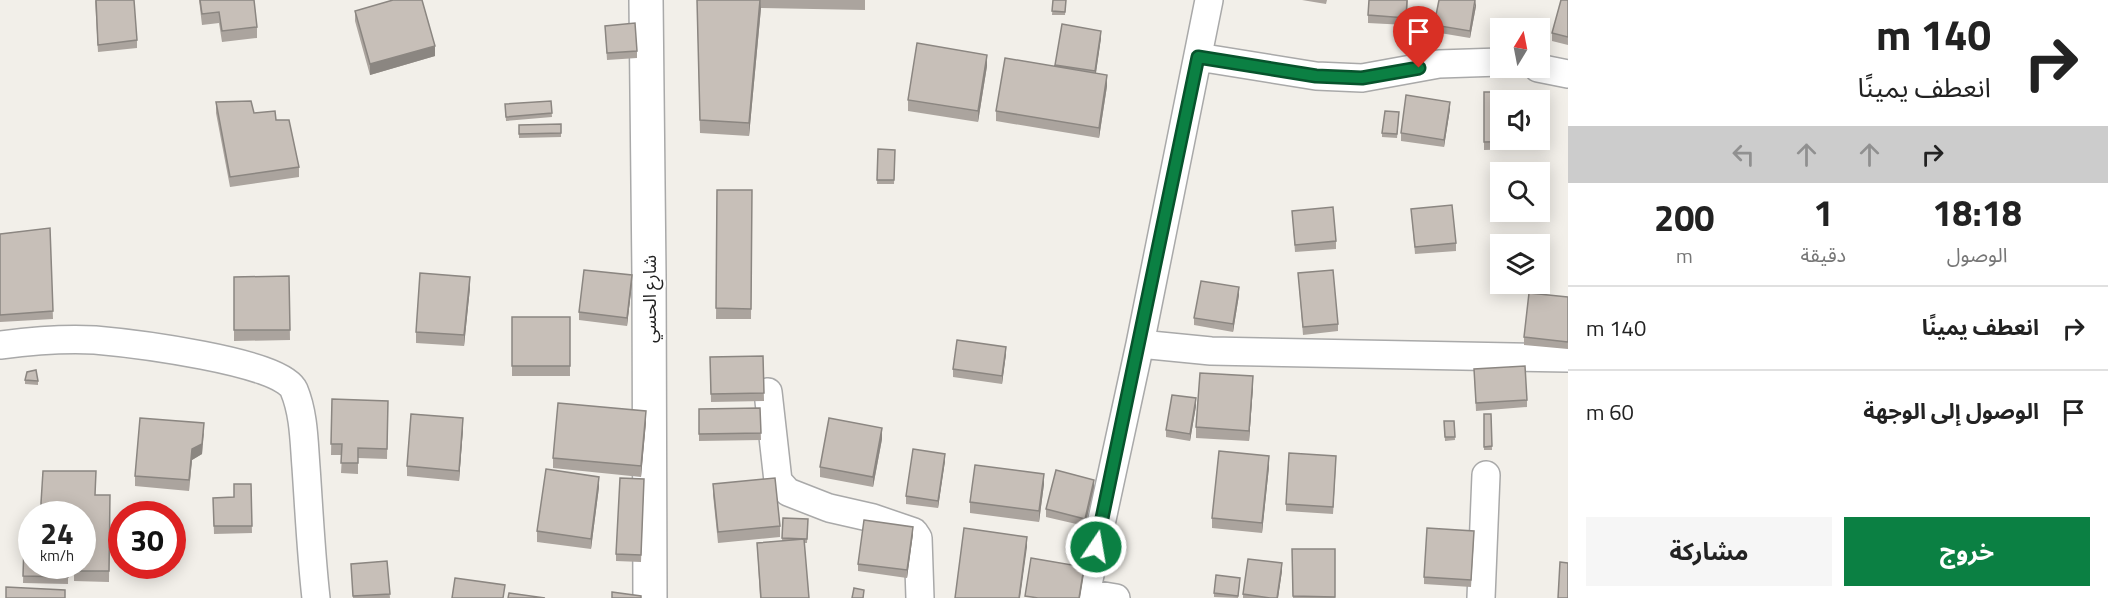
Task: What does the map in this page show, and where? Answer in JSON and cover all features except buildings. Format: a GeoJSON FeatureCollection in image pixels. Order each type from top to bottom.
{"type":"FeatureCollection","features":[{"type":"Feature","properties":{"kind":"street","name":"شارع الحسي"},"geometry":{"type":"LineString","coordinates":[[646,0],[650,598]]}},
{"type":"Feature","properties":{"kind":"street"},"geometry":{"type":"LineString","coordinates":[[1116,598],[1086,595],[1140,344],[1209,0]]}},
{"type":"Feature","properties":{"kind":"street"},"geometry":{"type":"LineString","coordinates":[[1198,57],[1316,76],[1362,78],[1439,64],[1490,62]]}},
{"type":"Feature","properties":{"kind":"street"},"geometry":{"type":"LineString","coordinates":[[1550,70],[1568,74]]}},
{"type":"Feature","properties":{"kind":"street"},"geometry":{"type":"LineString","coordinates":[[0,345],[94,340],[196,353],[263,370],[283,378],[293,388],[303,430],[316,598]]}},
{"type":"Feature","properties":{"kind":"street"},"geometry":{"type":"LineString","coordinates":[[1140,344],[1211,351],[1568,358]]}},
{"type":"Feature","properties":{"kind":"street"},"geometry":{"type":"LineString","coordinates":[[768,392],[778,481],[788,492],[829,508],[873,518],[914,532],[918,538],[920,598]]}},
{"type":"Feature","properties":{"kind":"street"},"geometry":{"type":"LineString","coordinates":[[1481,598],[1486,475]]}},
{"type":"Feature","properties":{"kind":"route"},"geometry":{"type":"LineString","coordinates":[[1096,547],[1198,57],[1316,76],[1362,78],[1419,68]]}}]}
